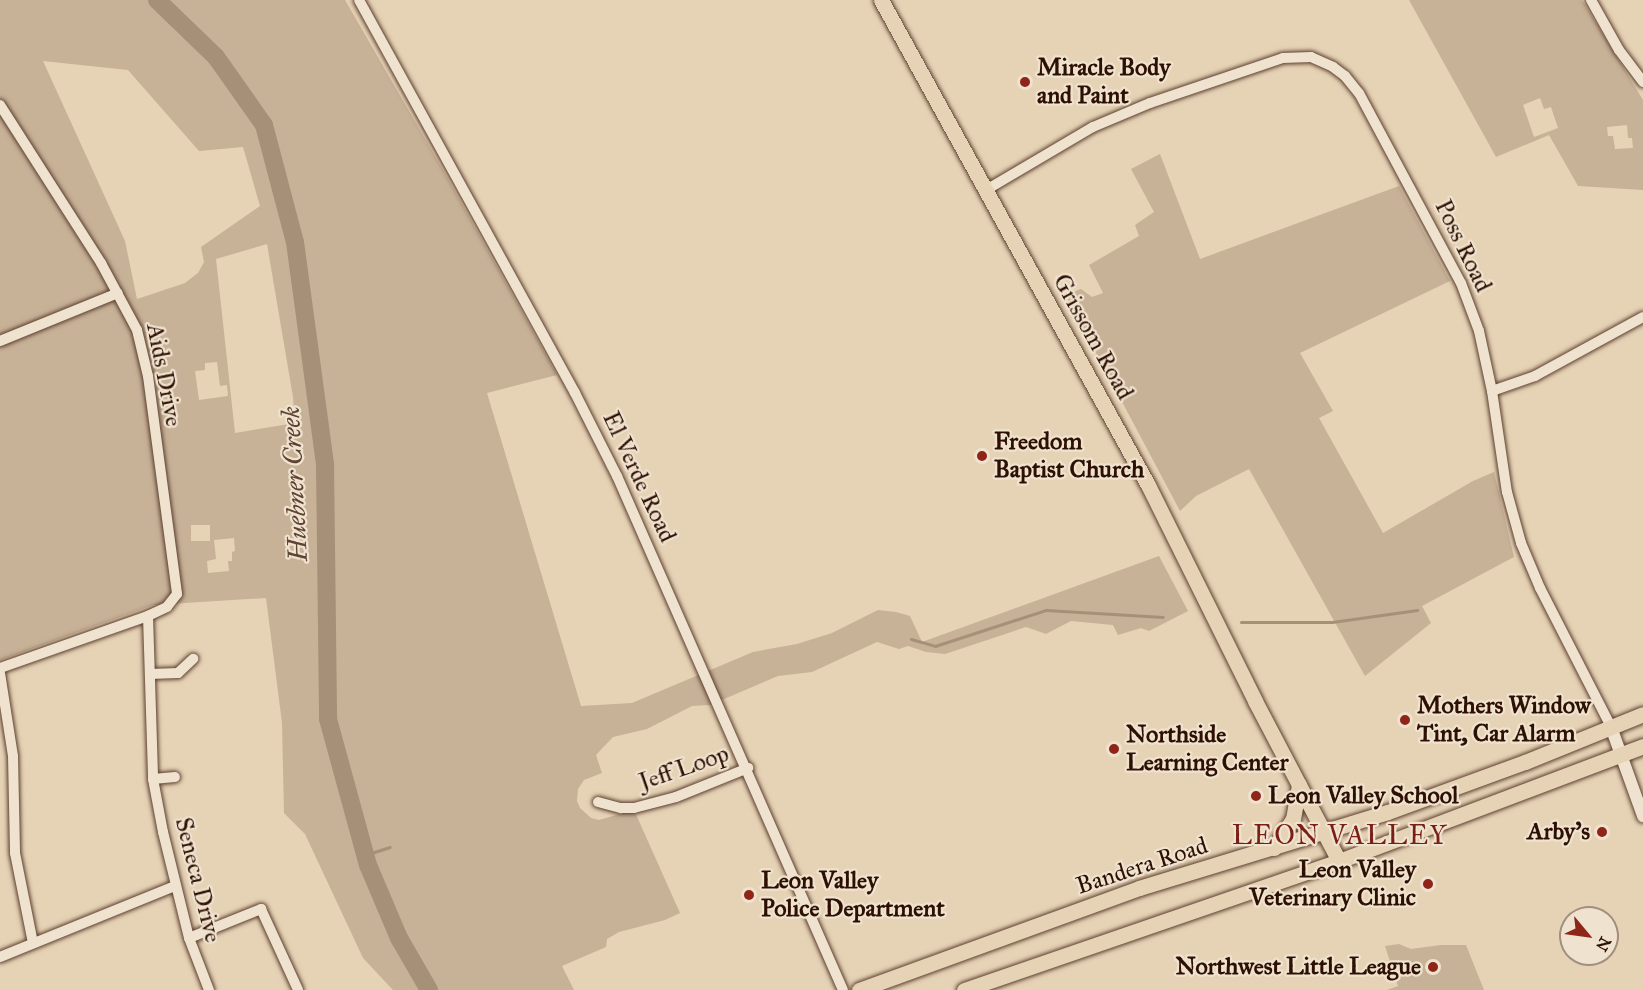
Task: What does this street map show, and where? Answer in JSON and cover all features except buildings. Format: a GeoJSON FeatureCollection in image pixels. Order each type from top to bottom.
{"type":"FeatureCollection","features":[{"type":"Feature","properties":{"kind":"main road","name":"Grissom Road"},"geometry":{"type":"LineString","coordinates":[[881,0],[1148,485],[1255,701],[1339,861]]}},
{"type":"Feature","properties":{"kind":"main road","name":"Bandera Road"},"geometry":{"type":"LineString","coordinates":[[859,990],[1139,888],[1389,812],[1525,762],[1643,714]]}},
{"type":"Feature","properties":{"kind":"main road"},"geometry":{"type":"LineString","coordinates":[[964,990],[1339,861],[1643,746]]}},
{"type":"Feature","properties":{"kind":"main road"},"geometry":{"type":"LineString","coordinates":[[1274,848],[1293,819],[1299,785]]}},
{"type":"Feature","properties":{"kind":"street","name":"El Verde Road"},"geometry":{"type":"LineString","coordinates":[[359,0],[575,393],[617,476],[748,768],[843,990]]}},
{"type":"Feature","properties":{"kind":"street"},"geometry":{"type":"LineString","coordinates":[[1592,0],[1619,50],[1643,82]]}},
{"type":"Feature","properties":{"kind":"street","name":"Poss Road"},"geometry":{"type":"LineString","coordinates":[[986,190],[1093,127],[1142,106],[1284,58],[1311,57],[1345,76],[1359,93],[1461,283],[1479,331],[1492,391],[1508,492],[1521,543],[1540,588],[1611,727],[1643,816]]}},
{"type":"Feature","properties":{"kind":"street","name":"Aids Drive"},"geometry":{"type":"LineString","coordinates":[[0,105],[118,293],[137,330],[148,376],[177,594],[174,601],[148,616]]}},
{"type":"Feature","properties":{"kind":"street"},"geometry":{"type":"LineString","coordinates":[[0,341],[118,293]]}},
{"type":"Feature","properties":{"kind":"street"},"geometry":{"type":"LineString","coordinates":[[1492,391],[1535,376],[1643,317]]}},
{"type":"Feature","properties":{"kind":"street"},"geometry":{"type":"LineString","coordinates":[[0,668],[148,616]]}},
{"type":"Feature","properties":{"kind":"street","name":"Seneca Drive"},"geometry":{"type":"LineString","coordinates":[[148,616],[153,779],[175,885],[189,938],[209,990]]}},
{"type":"Feature","properties":{"kind":"street"},"geometry":{"type":"LineString","coordinates":[[150,674],[178,673],[193,659]]}},
{"type":"Feature","properties":{"kind":"street"},"geometry":{"type":"LineString","coordinates":[[0,673],[13,756],[15,853],[33,943]]}},
{"type":"Feature","properties":{"kind":"street","name":"Jeff Loop"},"geometry":{"type":"LineString","coordinates":[[598,802],[621,808],[634,808],[676,797],[748,768]]}},
{"type":"Feature","properties":{"kind":"street"},"geometry":{"type":"LineString","coordinates":[[153,779],[175,777]]}},
{"type":"Feature","properties":{"kind":"street"},"geometry":{"type":"LineString","coordinates":[[0,957],[175,885]]}},
{"type":"Feature","properties":{"kind":"street"},"geometry":{"type":"LineString","coordinates":[[189,938],[261,909],[298,990]]}},
{"type":"Feature","properties":{"kind":"shaded area"},"geometry":{"type":"Polygon","coordinates":[[[0,0],[345,0],[557,375],[487,393],[581,706],[632,703],[753,652],[797,644],[832,633],[878,610],[910,616],[922,642],[1159,556],[1188,611],[1149,631],[1141,628],[1118,635],[1113,625],[1071,621],[1046,634],[1026,627],[945,654],[926,652],[908,646],[899,649],[877,642],[812,672],[778,676],[710,705],[692,706],[647,729],[613,737],[596,755],[602,773],[584,780],[578,789],[577,801],[580,808],[591,818],[599,820],[634,810],[680,913],[665,920],[619,932],[607,939],[606,947],[562,966],[574,990],[393,990],[363,958],[305,834],[284,813],[282,723],[266,598],[153,605],[0,660],[0,0]],[[43,61],[125,241],[137,299],[185,283],[198,273],[204,262],[201,247],[260,206],[243,147],[199,151],[128,70],[43,61]],[[267,244],[216,259],[235,433],[295,423],[293,397],[267,244]],[[217,362],[205,363],[205,370],[195,371],[199,400],[228,396],[227,385],[220,386],[217,362]],[[191,525],[191,541],[210,541],[210,525],[191,525]],[[234,538],[214,540],[216,559],[207,561],[208,573],[229,571],[228,561],[232,561],[232,552],[235,551],[234,538]]]}},
{"type":"Feature","properties":{"kind":"shaded area"},"geometry":{"type":"Polygon","coordinates":[[[1409,0],[1582,0],[1643,100],[1643,190],[1578,186],[1549,135],[1496,157],[1409,0]],[[1540,98],[1523,105],[1534,137],[1558,128],[1551,107],[1544,109],[1540,98]],[[1627,125],[1607,127],[1608,136],[1613,136],[1615,149],[1633,148],[1632,138],[1628,138],[1627,125]]]}},
{"type":"Feature","properties":{"kind":"shaded area"},"geometry":{"type":"Polygon","coordinates":[[[1160,154],[1200,259],[1399,186],[1450,281],[1300,353],[1333,411],[1319,418],[1383,533],[1473,481],[1494,472],[1514,557],[1422,606],[1431,623],[1365,676],[1249,469],[1196,496],[1180,511],[1068,300],[1073,292],[1081,289],[1092,297],[1103,293],[1089,265],[1139,236],[1135,225],[1154,212],[1131,169],[1160,154]]]}},
{"type":"Feature","properties":{"kind":"shaded area","name":"Northwest Little League"},"geometry":{"type":"Polygon","coordinates":[[[1399,944],[1411,949],[1441,945],[1466,945],[1484,990],[1387,990],[1398,986],[1385,946],[1399,944]]]}},
{"type":"Feature","properties":{"kind":"waterway","name":"Huebner Creek"},"geometry":{"type":"LineString","coordinates":[[157,0],[216,57],[264,125],[295,242],[325,465],[328,719],[368,865],[399,938],[429,990]]}},
{"type":"Feature","properties":{"kind":"waterway"},"geometry":{"type":"LineString","coordinates":[[911,639],[935,646],[1046,610],[1163,617]]}},
{"type":"Feature","properties":{"kind":"waterway"},"geometry":{"type":"LineString","coordinates":[[1241,622],[1332,622],[1417,610]]}},
{"type":"Feature","properties":{"kind":"waterway"},"geometry":{"type":"LineString","coordinates":[[365,855],[390,847]]}},
{"type":"Feature","properties":{"kind":"place","name":"Miracle Body and Paint"},"geometry":{"type":"Point","coordinates":[1025,82]}},
{"type":"Feature","properties":{"kind":"place","name":"Freedom Baptist Church"},"geometry":{"type":"Point","coordinates":[982,456]}},
{"type":"Feature","properties":{"kind":"place","name":"Mothers Window Tint, Car Alarm"},"geometry":{"type":"Point","coordinates":[1405,720]}},
{"type":"Feature","properties":{"kind":"place","name":"Northside Learning Center"},"geometry":{"type":"Point","coordinates":[1114,749]}},
{"type":"Feature","properties":{"kind":"place","name":"Leon Valley School"},"geometry":{"type":"Point","coordinates":[1256,796]}},
{"type":"Feature","properties":{"kind":"place","name":"Arby's"},"geometry":{"type":"Point","coordinates":[1602,832]}},
{"type":"Feature","properties":{"kind":"place","name":"Leon Valley Veterinary Clinic"},"geometry":{"type":"Point","coordinates":[1428,884]}},
{"type":"Feature","properties":{"kind":"place","name":"Leon Valley Police Department"},"geometry":{"type":"Point","coordinates":[749,895]}},
{"type":"Feature","properties":{"kind":"place","name":"Northwest Little League"},"geometry":{"type":"Point","coordinates":[1433,967]}},
{"type":"Feature","properties":{"kind":"district","name":"LEON VALLEY"},"geometry":{"type":"Point","coordinates":[1340,835]}}]}
